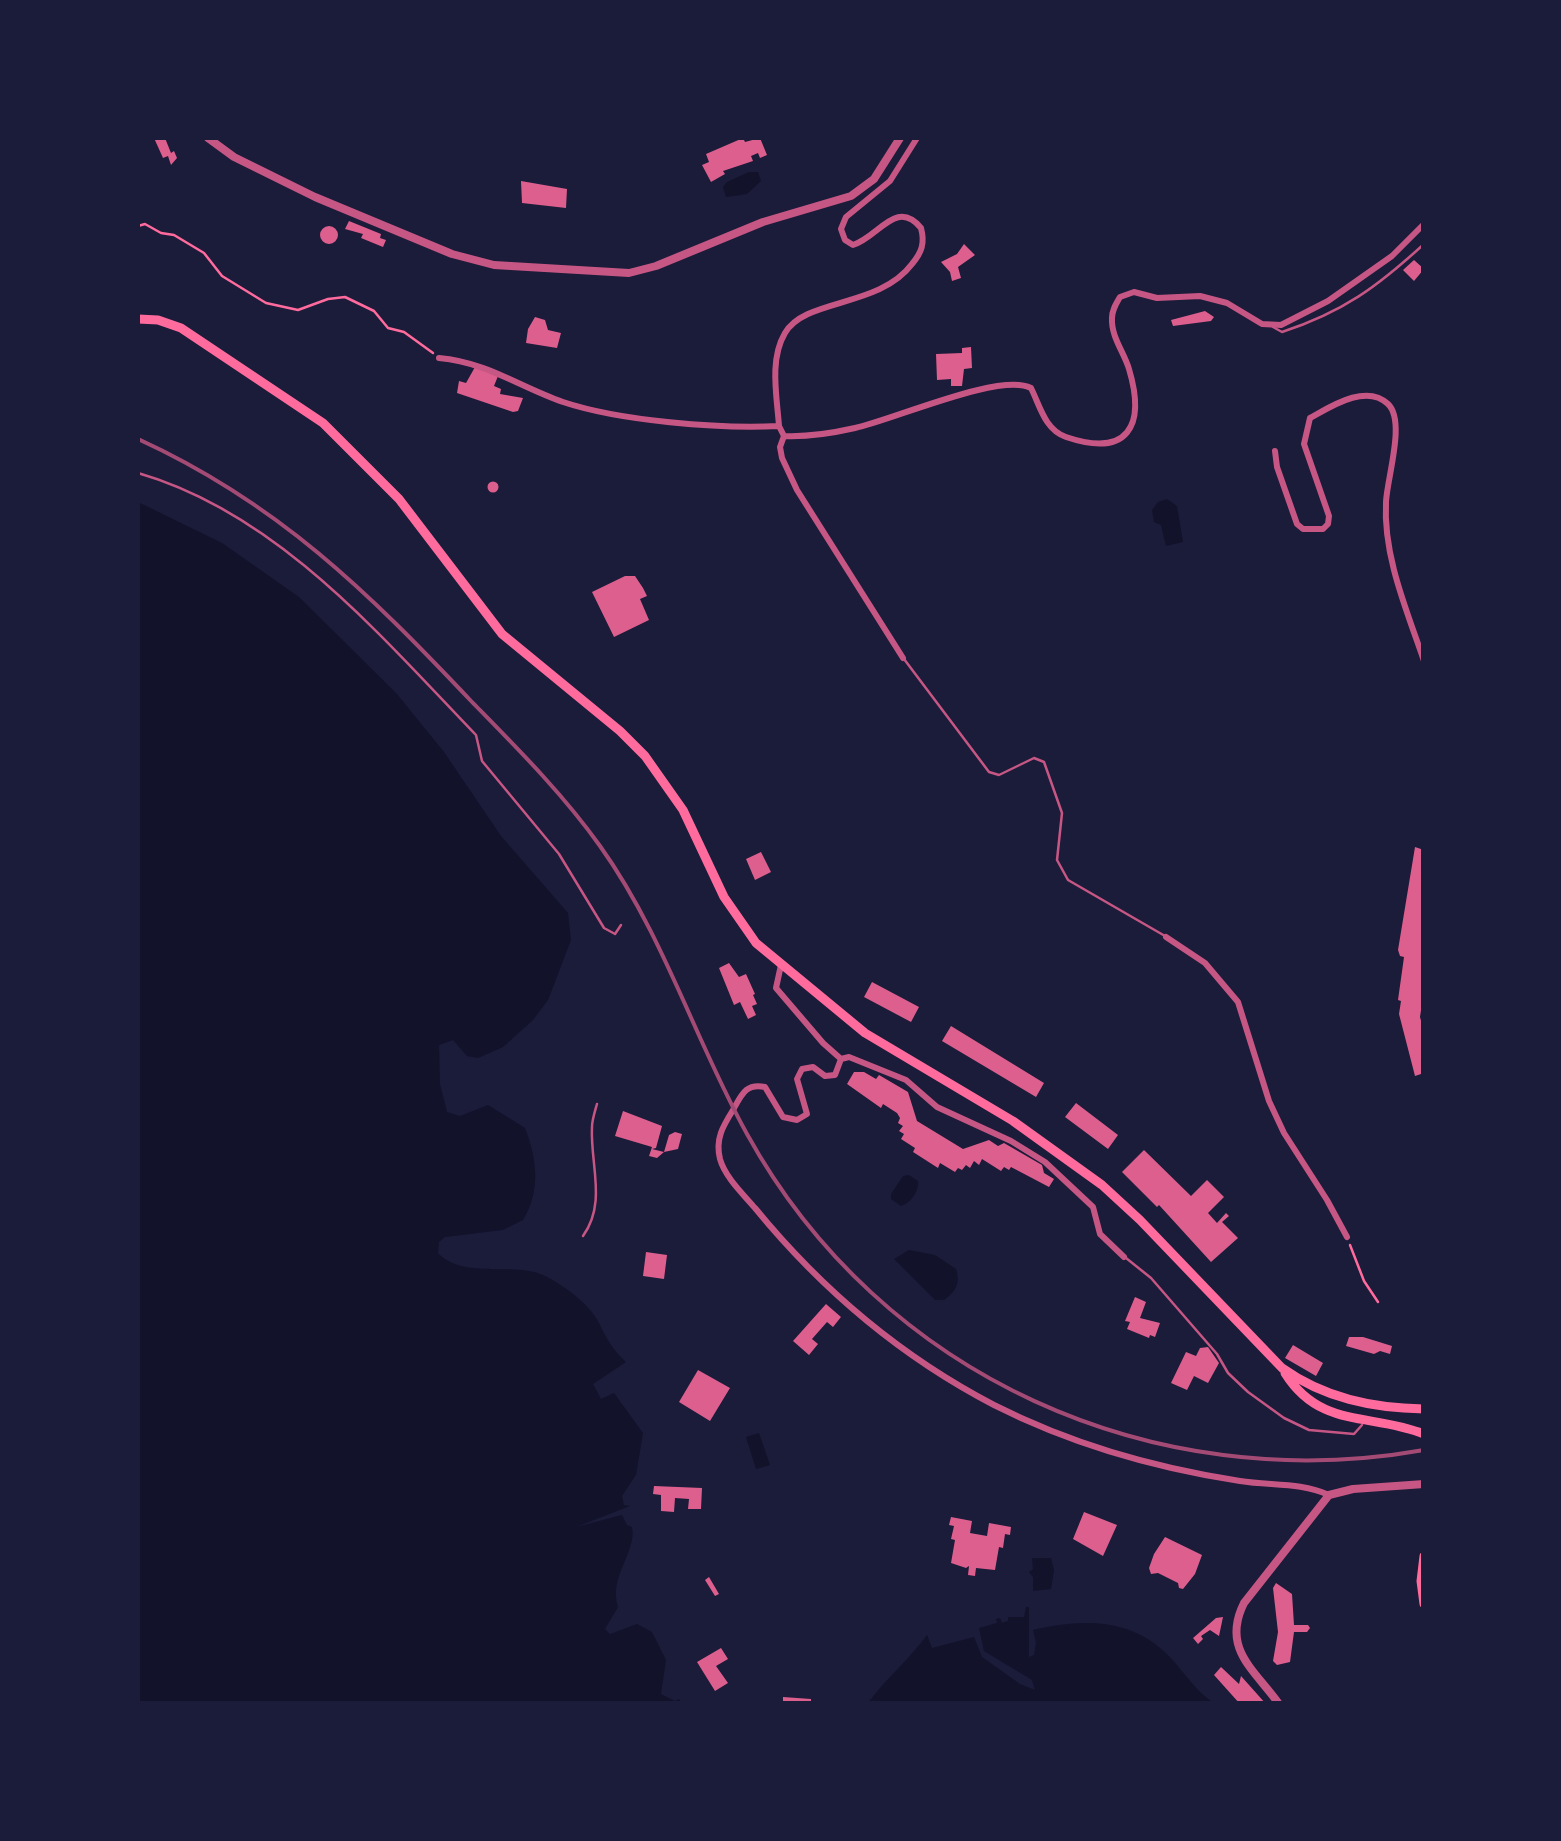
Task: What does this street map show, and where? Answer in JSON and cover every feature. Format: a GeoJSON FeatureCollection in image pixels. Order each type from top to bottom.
{"type":"FeatureCollection","features":[{"type":"Feature","properties":{"kind":"main road"},"geometry":{"type":"LineString","coordinates":[[138,319],[158,320],[181,328],[323,423],[346,445],[416,520],[502,634],[645,756],[690,823],[724,897],[745,930],[781,965],[865,1033],[1013,1120],[1102,1185],[1282,1368],[1311,1404],[1343,1416],[1424,1434]]}},
{"type":"Feature","properties":{"kind":"main road"},"geometry":{"type":"LineString","coordinates":[[1282,1368],[1336,1397],[1424,1409]]}},
{"type":"Feature","properties":{"kind":"main road"},"geometry":{"type":"LineString","coordinates":[[1336,1397],[1336,1407],[1343,1416]]}},
{"type":"Feature","properties":{"kind":"main road"},"geometry":{"type":"LineString","coordinates":[[1424,1556],[1424,1604]]}},
{"type":"Feature","properties":{"kind":"street"},"geometry":{"type":"LineString","coordinates":[[208,138],[234,157],[315,196],[452,254],[494,265],[630,273],[763,222],[851,196],[874,178],[900,138]]}},
{"type":"Feature","properties":{"kind":"street"},"geometry":{"type":"LineString","coordinates":[[903,658],[782,458],[784,436],[779,426],[776,359],[789,327],[811,313],[885,289],[908,270],[922,250],[920,228],[905,216],[895,216],[860,243],[849,243],[842,229],[846,217],[890,181],[917,138]]}},
{"type":"Feature","properties":{"kind":"street"},"geometry":{"type":"LineString","coordinates":[[784,436],[856,428],[1014,383],[1031,388],[1056,432],[1065,437],[1112,443],[1129,434],[1134,415],[1130,370],[1114,335],[1111,316],[1120,297],[1134,292],[1157,298],[1200,296],[1227,302],[1270,325],[1280,325],[1328,302],[1392,256],[1424,224]]}},
{"type":"Feature","properties":{"kind":"street"},"geometry":{"type":"LineString","coordinates":[[440,358],[488,367],[560,401],[604,413],[779,426]]}},
{"type":"Feature","properties":{"kind":"street"},"geometry":{"type":"LineString","coordinates":[[1275,450],[1277,467],[1298,524],[1323,529],[1329,516],[1304,444],[1310,418],[1344,400],[1376,396],[1390,406],[1397,419],[1386,505],[1394,569],[1424,661]]}},
{"type":"Feature","properties":{"kind":"street"},"geometry":{"type":"LineString","coordinates":[[1166,937],[1205,963],[1238,1002],[1250,1030],[1269,1101],[1347,1237]]}},
{"type":"Feature","properties":{"kind":"street"},"geometry":{"type":"LineString","coordinates":[[781,965],[776,988],[841,1059],[874,1065],[906,1080],[937,1108],[1011,1141],[1045,1162],[1094,1208],[1100,1234],[1124,1257]]}},
{"type":"Feature","properties":{"kind":"street"},"geometry":{"type":"LineString","coordinates":[[841,1059],[835,1075],[826,1076],[813,1067],[802,1069],[797,1079],[807,1114],[798,1120],[783,1116],[766,1087],[755,1084],[746,1088],[719,1133],[720,1162],[784,1244],[870,1326],[939,1374],[1036,1424],[1114,1454],[1241,1481],[1310,1486],[1329,1495]]}},
{"type":"Feature","properties":{"kind":"street"},"geometry":{"type":"LineString","coordinates":[[1280,1704],[1243,1658],[1237,1642],[1238,1616],[1244,1603],[1329,1495],[1353,1489],[1424,1484]]}},
{"type":"Feature","properties":{"kind":"lane"},"geometry":{"type":"LineString","coordinates":[[1270,325],[1282,332],[1346,305],[1374,288],[1424,244]]}},
{"type":"Feature","properties":{"kind":"lane"},"geometry":{"type":"LineString","coordinates":[[138,472],[216,506],[291,557],[364,620],[476,735],[482,761],[568,866],[604,928],[615,934],[621,924]]}},
{"type":"Feature","properties":{"kind":"lane"},"geometry":{"type":"LineString","coordinates":[[903,658],[988,772],[999,774],[1034,758],[1044,762],[1062,813],[1057,860],[1068,880],[1166,937]]}},
{"type":"Feature","properties":{"kind":"lane"},"geometry":{"type":"LineString","coordinates":[[583,1236],[594,1211],[596,1168],[592,1128],[597,1104]]}},
{"type":"Feature","properties":{"kind":"lane"},"geometry":{"type":"LineString","coordinates":[[1124,1257],[1151,1278],[1217,1354],[1228,1373],[1264,1404],[1309,1430],[1336,1435],[1354,1434],[1363,1421]]}},
{"type":"Feature","properties":{"kind":"path"},"geometry":{"type":"LineString","coordinates":[[138,226],[145,224],[189,244],[204,254],[222,276],[266,304],[298,310],[328,298],[345,297],[374,311],[388,328],[411,336],[440,358]]}},
{"type":"Feature","properties":{"kind":"path"},"geometry":{"type":"LineString","coordinates":[[1347,1237],[1364,1281],[1378,1302]]}},
{"type":"Feature","properties":{"kind":"shaded area"},"geometry":{"type":"Polygon","coordinates":[[[758,172],[761,181],[747,194],[726,197],[723,187],[727,182],[758,172]]]}},
{"type":"Feature","properties":{"kind":"shaded area"},"geometry":{"type":"Polygon","coordinates":[[[1167,499],[1177,506],[1183,542],[1166,546],[1152,510],[1167,499]]]}},
{"type":"Feature","properties":{"kind":"shaded area"},"geometry":{"type":"Polygon","coordinates":[[[138,502],[222,543],[299,597],[397,694],[444,752],[501,836],[568,913],[571,940],[548,1000],[533,1020],[503,1047],[478,1058],[467,1056],[453,1040],[439,1045],[440,1084],[447,1112],[460,1116],[488,1105],[525,1128],[535,1186],[523,1220],[503,1230],[445,1237],[439,1242],[438,1253],[462,1266],[522,1270],[549,1278],[591,1311],[626,1362],[593,1384],[601,1399],[614,1393],[643,1433],[636,1475],[622,1496],[624,1505],[630,1506],[576,1527],[622,1515],[632,1527],[631,1546],[617,1585],[618,1607],[605,1629],[610,1634],[637,1624],[652,1632],[666,1660],[661,1694],[681,1703],[138,1703],[138,502]]]}},
{"type":"Feature","properties":{"kind":"shaded area"},"geometry":{"type":"Polygon","coordinates":[[[903,1176],[918,1181],[917,1189],[901,1206],[891,1199],[891,1194],[903,1176]]]}},
{"type":"Feature","properties":{"kind":"shaded area"},"geometry":{"type":"Polygon","coordinates":[[[909,1250],[935,1255],[956,1269],[956,1287],[944,1300],[935,1300],[894,1259],[909,1250]]]}},
{"type":"Feature","properties":{"kind":"shaded area"},"geometry":{"type":"Polygon","coordinates":[[[759,1433],[770,1465],[756,1469],[746,1437],[759,1433]]]}},
{"type":"Feature","properties":{"kind":"shaded area"},"geometry":{"type":"Polygon","coordinates":[[[1032,1558],[1051,1558],[1051,1589],[1033,1591],[1029,1572],[1033,1569],[1032,1558]]]}},
{"type":"Feature","properties":{"kind":"shaded area"},"geometry":{"type":"Polygon","coordinates":[[[1026,1607],[1029,1657],[1034,1655],[1036,1643],[1033,1630],[1082,1623],[1115,1626],[1160,1648],[1214,1703],[868,1703],[927,1635],[932,1648],[974,1637],[982,1657],[1035,1690],[1032,1680],[984,1651],[979,1628],[997,1623],[1000,1618],[1002,1623],[1008,1617],[1024,1617],[1026,1607]]]}},
{"type":"Feature","properties":{"kind":"building"},"geometry":{"type":"Polygon","coordinates":[[[154,138],[165,138],[171,153],[174,151],[177,158],[171,165],[168,156],[163,158],[154,138]]]}},
{"type":"Feature","properties":{"kind":"building"},"geometry":{"type":"Polygon","coordinates":[[[743,138],[745,142],[760,138],[767,155],[751,156],[753,161],[723,171],[725,174],[711,182],[702,165],[709,162],[706,154],[743,138]]]}},
{"type":"Feature","properties":{"kind":"building"},"geometry":{"type":"Polygon","coordinates":[[[521,181],[567,189],[566,208],[522,203],[521,181]]]}},
{"type":"Feature","properties":{"kind":"building"},"geometry":{"type":"Polygon","coordinates":[[[349,221],[381,234],[380,238],[386,240],[383,247],[361,238],[363,234],[345,229],[349,221]]]}},
{"type":"Feature","properties":{"kind":"building"},"geometry":{"type":"Polygon","coordinates":[[[329,226],[336,228],[336,242],[329,244],[322,242],[320,235],[322,228],[329,226]]]}},
{"type":"Feature","properties":{"kind":"building"},"geometry":{"type":"Polygon","coordinates":[[[964,244],[975,255],[958,267],[961,278],[952,281],[941,262],[957,254],[964,244]]]}},
{"type":"Feature","properties":{"kind":"building"},"geometry":{"type":"Polygon","coordinates":[[[1414,260],[1424,269],[1414,281],[1403,270],[1414,260]]]}},
{"type":"Feature","properties":{"kind":"building"},"geometry":{"type":"Polygon","coordinates":[[[1205,311],[1214,317],[1211,321],[1173,326],[1171,320],[1205,311]]]}},
{"type":"Feature","properties":{"kind":"building"},"geometry":{"type":"Polygon","coordinates":[[[535,317],[545,320],[548,330],[561,333],[557,348],[526,343],[535,317]]]}},
{"type":"Feature","properties":{"kind":"building"},"geometry":{"type":"Polygon","coordinates":[[[971,347],[972,368],[964,369],[962,386],[951,386],[951,379],[937,380],[936,354],[962,353],[962,348],[971,347]]]}},
{"type":"Feature","properties":{"kind":"building"},"geometry":{"type":"Polygon","coordinates":[[[475,367],[498,376],[494,386],[501,389],[500,394],[523,398],[518,411],[457,393],[459,381],[466,383],[475,367]]]}},
{"type":"Feature","properties":{"kind":"building"},"geometry":{"type":"Polygon","coordinates":[[[493,481],[499,487],[493,493],[487,487],[493,481]]]}},
{"type":"Feature","properties":{"kind":"building"},"geometry":{"type":"Polygon","coordinates":[[[625,576],[635,576],[643,588],[647,596],[640,599],[649,620],[614,637],[592,592],[625,576]]]}},
{"type":"Feature","properties":{"kind":"building"},"geometry":{"type":"Polygon","coordinates":[[[1415,847],[1424,850],[1424,990],[1420,1017],[1424,1073],[1415,1076],[1399,1014],[1404,957],[1398,950],[1415,847]]]}},
{"type":"Feature","properties":{"kind":"building"},"geometry":{"type":"Polygon","coordinates":[[[761,852],[771,872],[755,880],[746,859],[761,852]]]}},
{"type":"Feature","properties":{"kind":"building"},"geometry":{"type":"Polygon","coordinates":[[[729,963],[739,977],[746,974],[755,994],[757,1004],[752,1006],[756,1015],[748,1019],[740,1002],[734,1005],[719,968],[729,963]]]}},
{"type":"Feature","properties":{"kind":"building"},"geometry":{"type":"Polygon","coordinates":[[[872,982],[919,1007],[911,1022],[864,997],[872,982]]]}},
{"type":"Feature","properties":{"kind":"building"},"geometry":{"type":"Polygon","coordinates":[[[951,1026],[1044,1083],[1036,1097],[942,1041],[951,1026]]]}},
{"type":"Feature","properties":{"kind":"building"},"geometry":{"type":"Polygon","coordinates":[[[854,1072],[864,1072],[876,1079],[879,1075],[908,1092],[917,1121],[963,1149],[989,1140],[998,1146],[1004,1143],[1042,1165],[1044,1173],[1054,1179],[1049,1187],[1011,1167],[1001,1171],[982,1159],[979,1165],[974,1161],[970,1168],[966,1165],[955,1172],[940,1163],[938,1168],[901,1139],[904,1134],[899,1131],[903,1126],[898,1123],[897,1113],[883,1104],[881,1108],[847,1084],[854,1072]]]}},
{"type":"Feature","properties":{"kind":"building"},"geometry":{"type":"Polygon","coordinates":[[[1076,1103],[1118,1135],[1108,1149],[1065,1117],[1076,1103]]]}},
{"type":"Feature","properties":{"kind":"building"},"geometry":{"type":"Polygon","coordinates":[[[623,1111],[662,1126],[656,1148],[652,1149],[664,1152],[657,1158],[649,1156],[652,1147],[615,1136],[623,1111]]]}},
{"type":"Feature","properties":{"kind":"building"},"geometry":{"type":"Polygon","coordinates":[[[682,1134],[678,1149],[664,1152],[669,1135],[682,1134]]]}},
{"type":"Feature","properties":{"kind":"building"},"geometry":{"type":"Polygon","coordinates":[[[1144,1150],[1191,1196],[1207,1180],[1224,1197],[1208,1213],[1217,1223],[1226,1213],[1229,1216],[1222,1222],[1238,1238],[1211,1262],[1159,1205],[1122,1172],[1144,1150]]]}},
{"type":"Feature","properties":{"kind":"building"},"geometry":{"type":"Polygon","coordinates":[[[646,1252],[667,1255],[664,1279],[643,1276],[646,1252]]]}},
{"type":"Feature","properties":{"kind":"building"},"geometry":{"type":"Polygon","coordinates":[[[1135,1297],[1146,1302],[1140,1318],[1160,1323],[1155,1337],[1127,1329],[1130,1322],[1125,1321],[1135,1297]]]}},
{"type":"Feature","properties":{"kind":"building"},"geometry":{"type":"Polygon","coordinates":[[[826,1304],[841,1317],[833,1327],[827,1322],[812,1339],[818,1344],[809,1355],[793,1341],[826,1304]]]}},
{"type":"Feature","properties":{"kind":"building"},"geometry":{"type":"Polygon","coordinates":[[[1349,1337],[1392,1346],[1390,1354],[1346,1346],[1349,1337]]]}},
{"type":"Feature","properties":{"kind":"building"},"geometry":{"type":"Polygon","coordinates":[[[1293,1345],[1323,1363],[1316,1376],[1285,1358],[1293,1345]]]}},
{"type":"Feature","properties":{"kind":"building"},"geometry":{"type":"Polygon","coordinates":[[[1208,1347],[1219,1363],[1208,1383],[1194,1376],[1187,1390],[1171,1383],[1186,1352],[1196,1356],[1200,1348],[1208,1347]]]}},
{"type":"Feature","properties":{"kind":"building"},"geometry":{"type":"Polygon","coordinates":[[[698,1370],[730,1388],[710,1421],[679,1402],[698,1370]]]}},
{"type":"Feature","properties":{"kind":"building"},"geometry":{"type":"Polygon","coordinates":[[[654,1486],[702,1488],[701,1509],[688,1509],[689,1499],[675,1498],[674,1512],[661,1511],[661,1495],[653,1494],[654,1486]]]}},
{"type":"Feature","properties":{"kind":"building"},"geometry":{"type":"Polygon","coordinates":[[[1084,1512],[1117,1525],[1103,1556],[1073,1539],[1084,1512]]]}},
{"type":"Feature","properties":{"kind":"building"},"geometry":{"type":"Polygon","coordinates":[[[951,1517],[972,1521],[970,1533],[987,1536],[989,1523],[1011,1527],[1010,1535],[1005,1534],[1003,1548],[999,1547],[995,1570],[976,1568],[975,1576],[968,1575],[969,1566],[951,1563],[955,1540],[951,1539],[951,1517]]]}},
{"type":"Feature","properties":{"kind":"building"},"geometry":{"type":"Polygon","coordinates":[[[1165,1537],[1202,1555],[1195,1574],[1183,1589],[1158,1573],[1151,1574],[1154,1554],[1165,1537]]]}},
{"type":"Feature","properties":{"kind":"building"},"geometry":{"type":"Polygon","coordinates":[[[709,1577],[719,1594],[715,1596],[705,1580],[709,1577]]]}},
{"type":"Feature","properties":{"kind":"building"},"geometry":{"type":"Polygon","coordinates":[[[1276,1583],[1292,1594],[1294,1625],[1310,1628],[1307,1632],[1294,1632],[1290,1662],[1277,1665],[1273,1661],[1278,1632],[1273,1588],[1276,1583]]]}},
{"type":"Feature","properties":{"kind":"building"},"geometry":{"type":"Polygon","coordinates":[[[1223,1617],[1219,1636],[1210,1630],[1198,1644],[1193,1638],[1216,1618],[1223,1617]]]}},
{"type":"Feature","properties":{"kind":"building"},"geometry":{"type":"Polygon","coordinates":[[[721,1648],[728,1659],[716,1666],[728,1683],[715,1691],[697,1662],[721,1648]]]}},
{"type":"Feature","properties":{"kind":"building"},"geometry":{"type":"Polygon","coordinates":[[[1221,1667],[1239,1684],[1241,1676],[1266,1704],[1240,1704],[1214,1675],[1221,1667]]]}},
{"type":"Feature","properties":{"kind":"building"},"geometry":{"type":"Polygon","coordinates":[[[783,1697],[811,1699],[811,1704],[783,1704],[783,1697]]]}},
{"type":"Feature","properties":{"kind":"railway"},"geometry":{"type":"LineString","coordinates":[[138,439],[235,492],[318,553],[396,624],[555,790],[600,846],[642,915],[747,1134],[803,1219],[871,1293],[949,1353],[1034,1401],[1126,1435],[1223,1455],[1323,1460],[1424,1450]]}}]}
